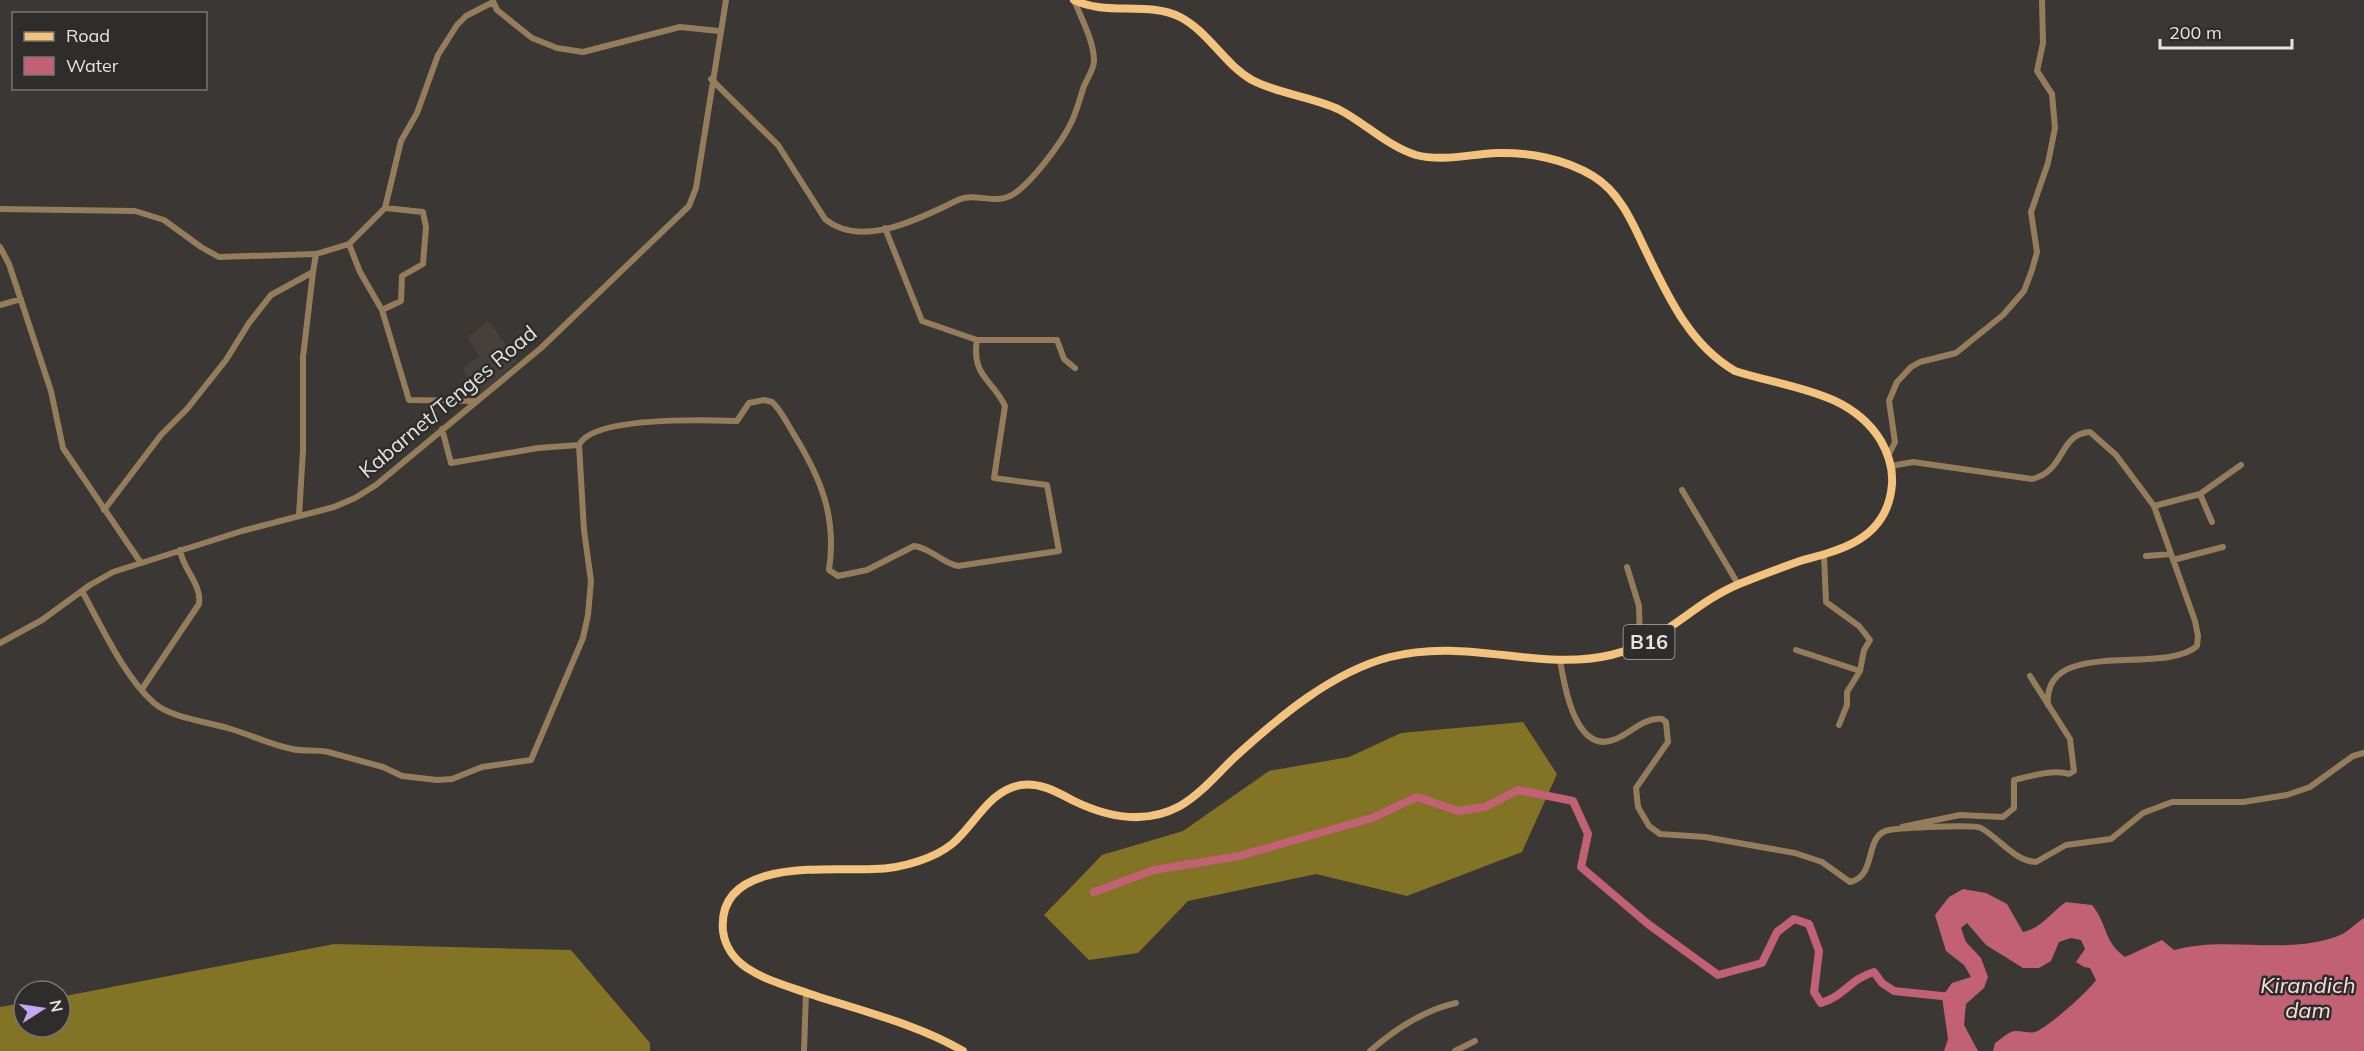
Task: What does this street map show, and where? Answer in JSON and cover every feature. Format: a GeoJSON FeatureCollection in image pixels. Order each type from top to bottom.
{"type":"FeatureCollection","features":[{"type":"Feature","properties":{"kind":"main road","name":"B16"},"geometry":{"type":"LineString","coordinates":[[963,1051],[928,1032],[752,972],[731,953],[725,939],[725,909],[734,895],[757,878],[809,870],[891,868],[938,854],[954,842],[995,797],[1005,790],[1023,785],[1036,785],[1051,790],[1110,815],[1146,816],[1172,809],[1203,789],[1248,745],[1314,694],[1351,672],[1389,657],[1454,649],[1560,660],[1609,655],[1640,645],[1666,632],[1716,595],[1738,584],[1824,555],[1854,542],[1874,528],[1884,515],[1890,499],[1889,454],[1873,428],[1862,416],[1836,400],[1735,371],[1710,353],[1699,342],[1670,298],[1625,209],[1611,191],[1594,176],[1552,158],[1526,154],[1496,153],[1429,158],[1412,154],[1337,108],[1252,80],[1238,70],[1192,24],[1179,17],[1146,9],[1083,5],[1074,0]]}},
{"type":"Feature","properties":{"kind":"street","name":"Kabarnet/Tenges Road"},"geometry":{"type":"LineString","coordinates":[[0,643],[42,620],[113,572],[180,550],[334,507],[363,494],[580,312],[685,211],[696,188],[711,79],[726,0]]}},
{"type":"Feature","properties":{"kind":"street"},"geometry":{"type":"LineString","coordinates":[[711,79],[778,145],[825,219],[832,225],[854,232],[885,228],[916,220],[965,198],[1003,200],[1014,194],[1036,171],[1071,123],[1094,62],[1091,43],[1074,0]]}},
{"type":"Feature","properties":{"kind":"street"},"geometry":{"type":"LineString","coordinates":[[1889,454],[1895,442],[1889,401],[1897,382],[1911,367],[1920,362],[1956,353],[2002,315],[2024,291],[2036,259],[2031,212],[2048,163],[2055,128],[2052,94],[2037,71],[2043,43],[2042,0]]}},
{"type":"Feature","properties":{"kind":"street"},"geometry":{"type":"LineString","coordinates":[[0,209],[55,208],[135,211],[164,220],[219,257],[316,254],[349,244],[385,208],[402,141],[417,112],[438,55],[457,25],[466,16],[493,1],[497,10],[532,39],[557,48],[583,52],[680,27],[719,31]]}},
{"type":"Feature","properties":{"kind":"street"},"geometry":{"type":"LineString","coordinates":[[382,309],[401,301],[402,276],[423,264],[426,227],[423,212],[385,208]]}},
{"type":"Feature","properties":{"kind":"street"},"geometry":{"type":"LineString","coordinates":[[885,228],[919,317],[930,324],[977,340],[1057,340],[1064,359],[1075,368]]}},
{"type":"Feature","properties":{"kind":"street"},"geometry":{"type":"LineString","coordinates":[[349,244],[360,272],[382,309],[409,400],[475,401]]}},
{"type":"Feature","properties":{"kind":"street"},"geometry":{"type":"LineString","coordinates":[[0,247],[9,264],[51,391],[60,441],[141,563]]}},
{"type":"Feature","properties":{"kind":"street"},"geometry":{"type":"LineString","coordinates":[[298,516],[303,439],[303,357],[316,254]]}},
{"type":"Feature","properties":{"kind":"street"},"geometry":{"type":"LineString","coordinates":[[104,510],[161,435],[187,409],[226,360],[249,323],[271,295],[313,272]]}},
{"type":"Feature","properties":{"kind":"street"},"geometry":{"type":"LineString","coordinates":[[0,305],[21,299]]}},
{"type":"Feature","properties":{"kind":"street"},"geometry":{"type":"LineString","coordinates":[[442,429],[451,463],[538,448],[579,445],[590,434],[622,426],[660,422],[737,421],[749,403],[764,400],[779,411],[818,478],[832,532],[829,570],[832,574],[838,576],[867,570],[914,546],[933,552],[951,565],[958,566],[1059,551],[1047,485],[994,478],[1005,406],[979,369],[975,353],[977,340]]}},
{"type":"Feature","properties":{"kind":"street"},"geometry":{"type":"LineString","coordinates":[[1891,466],[1913,462],[2032,478],[2049,473],[2070,441],[2082,433],[2090,432],[2116,455],[2154,506],[2195,621],[2197,646],[2169,656],[2141,660],[2091,662],[2074,666],[2058,676],[2052,684],[2048,705]]}},
{"type":"Feature","properties":{"kind":"street"},"geometry":{"type":"LineString","coordinates":[[82,591],[118,655],[142,689],[155,704],[175,714],[202,719],[295,750],[315,749],[328,752],[414,779],[452,779],[482,766],[531,760],[583,638],[588,615],[591,581],[584,530],[579,445]]}},
{"type":"Feature","properties":{"kind":"street"},"geometry":{"type":"LineString","coordinates":[[2154,506],[2200,494],[2241,465]]}},
{"type":"Feature","properties":{"kind":"street"},"geometry":{"type":"LineString","coordinates":[[1682,490],[1738,584]]}},
{"type":"Feature","properties":{"kind":"street"},"geometry":{"type":"LineString","coordinates":[[2200,494],[2212,522]]}},
{"type":"Feature","properties":{"kind":"street"},"geometry":{"type":"LineString","coordinates":[[2146,556],[2172,557],[2223,547]]}},
{"type":"Feature","properties":{"kind":"street"},"geometry":{"type":"LineString","coordinates":[[142,689],[199,604],[199,590],[185,567],[180,550]]}},
{"type":"Feature","properties":{"kind":"street"},"geometry":{"type":"LineString","coordinates":[[1824,555],[1827,602],[1859,626],[1870,639],[1864,650],[1860,671],[1847,692],[1846,710],[1839,725]]}},
{"type":"Feature","properties":{"kind":"street"},"geometry":{"type":"LineString","coordinates":[[1627,567],[1639,606],[1640,645]]}},
{"type":"Feature","properties":{"kind":"street"},"geometry":{"type":"LineString","coordinates":[[1796,650],[1860,671]]}},
{"type":"Feature","properties":{"kind":"street"},"geometry":{"type":"LineString","coordinates":[[1560,660],[1572,712],[1581,728],[1593,739],[1609,742],[1650,720],[1662,719],[1666,722],[1668,742],[1638,782],[1635,794],[1641,814],[1649,826],[1660,834],[1705,837],[1796,853],[1822,862],[1850,882],[1858,879],[1865,872],[1878,835],[1960,815],[2003,817],[2014,808],[2014,780],[2034,777],[2054,770],[2072,773],[2074,758],[2070,739],[2030,676]]}},
{"type":"Feature","properties":{"kind":"street"},"geometry":{"type":"LineString","coordinates":[[1896,829],[1974,826],[2022,858],[2036,862],[2066,845],[2111,839],[2143,813],[2172,802],[2243,802],[2287,795],[2310,787],[2354,756],[2364,753]]}},
{"type":"Feature","properties":{"kind":"street"},"geometry":{"type":"LineString","coordinates":[[804,1051],[806,992]]}},
{"type":"Feature","properties":{"kind":"street"},"geometry":{"type":"LineString","coordinates":[[1370,1051],[1410,1022],[1440,1007],[1456,1003]]}},
{"type":"Feature","properties":{"kind":"street"},"geometry":{"type":"LineString","coordinates":[[1455,1051],[1475,1041]]}},
{"type":"Feature","properties":{"kind":"shaded area"},"geometry":{"type":"Polygon","coordinates":[[[488,321],[518,360],[476,399],[463,368],[479,356],[467,337],[488,321]]]}},
{"type":"Feature","properties":{"kind":"shaded area"},"geometry":{"type":"Polygon","coordinates":[[[1523,722],[1557,774],[1522,852],[1407,896],[1316,874],[1188,901],[1138,953],[1089,960],[1044,915],[1102,855],[1183,831],[1269,771],[1349,757],[1401,733],[1523,722]]]}},
{"type":"Feature","properties":{"kind":"shaded area"},"geometry":{"type":"Polygon","coordinates":[[[334,944],[571,950],[650,1043],[650,1051],[0,1051],[0,1007],[12,1005],[12,1039],[72,1039],[72,995],[334,944]]]}},
{"type":"Feature","properties":{"kind":"water","name":"Kirandich dam"},"geometry":{"type":"Polygon","coordinates":[[[1963,889],[1986,893],[2007,904],[2023,932],[2041,924],[2066,902],[2092,905],[2109,939],[2125,957],[2162,940],[2174,950],[2214,944],[2297,945],[2318,942],[2341,935],[2364,918],[2364,1051],[1993,1051],[1995,1043],[2009,1033],[2014,1031],[2035,1032],[2048,1024],[2077,1000],[2096,980],[2090,968],[2076,962],[2085,949],[2081,940],[2071,938],[2059,942],[2051,961],[2039,968],[2023,968],[1986,945],[1967,923],[1961,928],[1966,942],[1981,958],[1988,977],[1984,988],[1966,1004],[1964,1025],[1978,1051],[1944,1051],[1948,1039],[1942,997],[1952,983],[1971,977],[1964,965],[1946,951],[1935,915],[1949,897],[1963,889]]]}},
{"type":"Feature","properties":{"kind":"waterway"},"geometry":{"type":"LineString","coordinates":[[1094,892],[1154,870],[1239,856],[1372,818],[1417,797],[1458,811],[1485,807],[1518,790],[1573,801],[1588,834],[1581,867],[1648,924],[1718,975],[1762,963],[1777,932],[1794,919],[1809,924],[1819,951],[1814,992],[1821,1003],[1874,972],[1882,983],[1894,991],[1951,997]]}}]}
